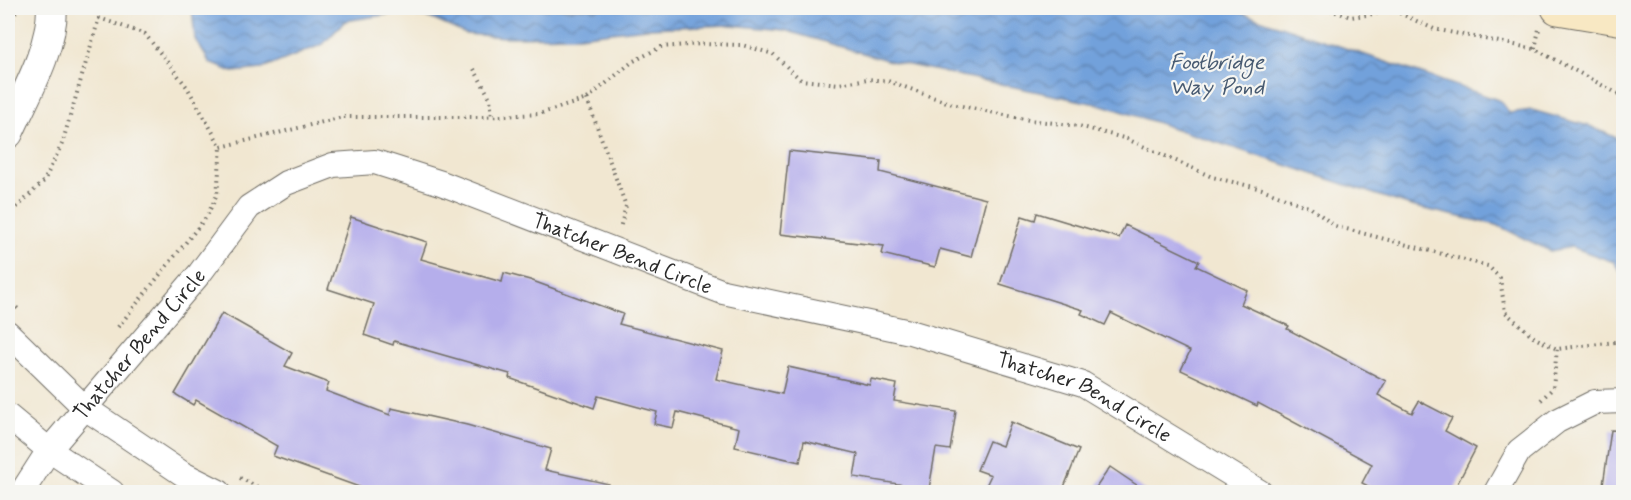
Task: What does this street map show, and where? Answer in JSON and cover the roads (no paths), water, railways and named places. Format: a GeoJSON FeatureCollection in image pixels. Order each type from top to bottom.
{"type":"FeatureCollection","features":[{"type":"Feature","properties":{"kind":"main road"},"geometry":{"type":"LineString","coordinates":[[1570,9],[1623,18]]}},
{"type":"Feature","properties":{"kind":"street"},"geometry":{"type":"LineString","coordinates":[[8,133],[58,13]]}},
{"type":"Feature","properties":{"kind":"street","name":"Thatcher Bend Circle"},"geometry":{"type":"LineString","coordinates":[[22,492],[49,450],[200,273],[249,207],[286,183],[333,165],[375,162],[441,183],[723,292],[910,332],[1083,384],[1260,492]]}},
{"type":"Feature","properties":{"kind":"street"},"geometry":{"type":"LineString","coordinates":[[8,333],[85,408],[183,474],[226,484]]}},
{"type":"Feature","properties":{"kind":"street"},"geometry":{"type":"LineString","coordinates":[[1496,492],[1519,451],[1557,421],[1595,402],[1623,401]]}},
{"type":"Feature","properties":{"kind":"street"},"geometry":{"type":"LineString","coordinates":[[8,416],[49,450],[112,492]]}},
{"type":"Feature","properties":{"kind":"water","name":"Footbridge Way Pond"},"geometry":{"type":"Polygon","coordinates":[[[192,8],[1227,8],[1501,101],[1509,113],[1532,110],[1592,127],[1623,141],[1623,276],[1614,262],[1572,247],[1550,251],[1497,225],[1411,206],[1106,106],[890,61],[784,30],[731,25],[646,28],[578,36],[505,37],[466,34],[430,18],[396,13],[345,21],[323,44],[262,69],[233,72],[210,63],[195,39],[192,8]]]}}]}
